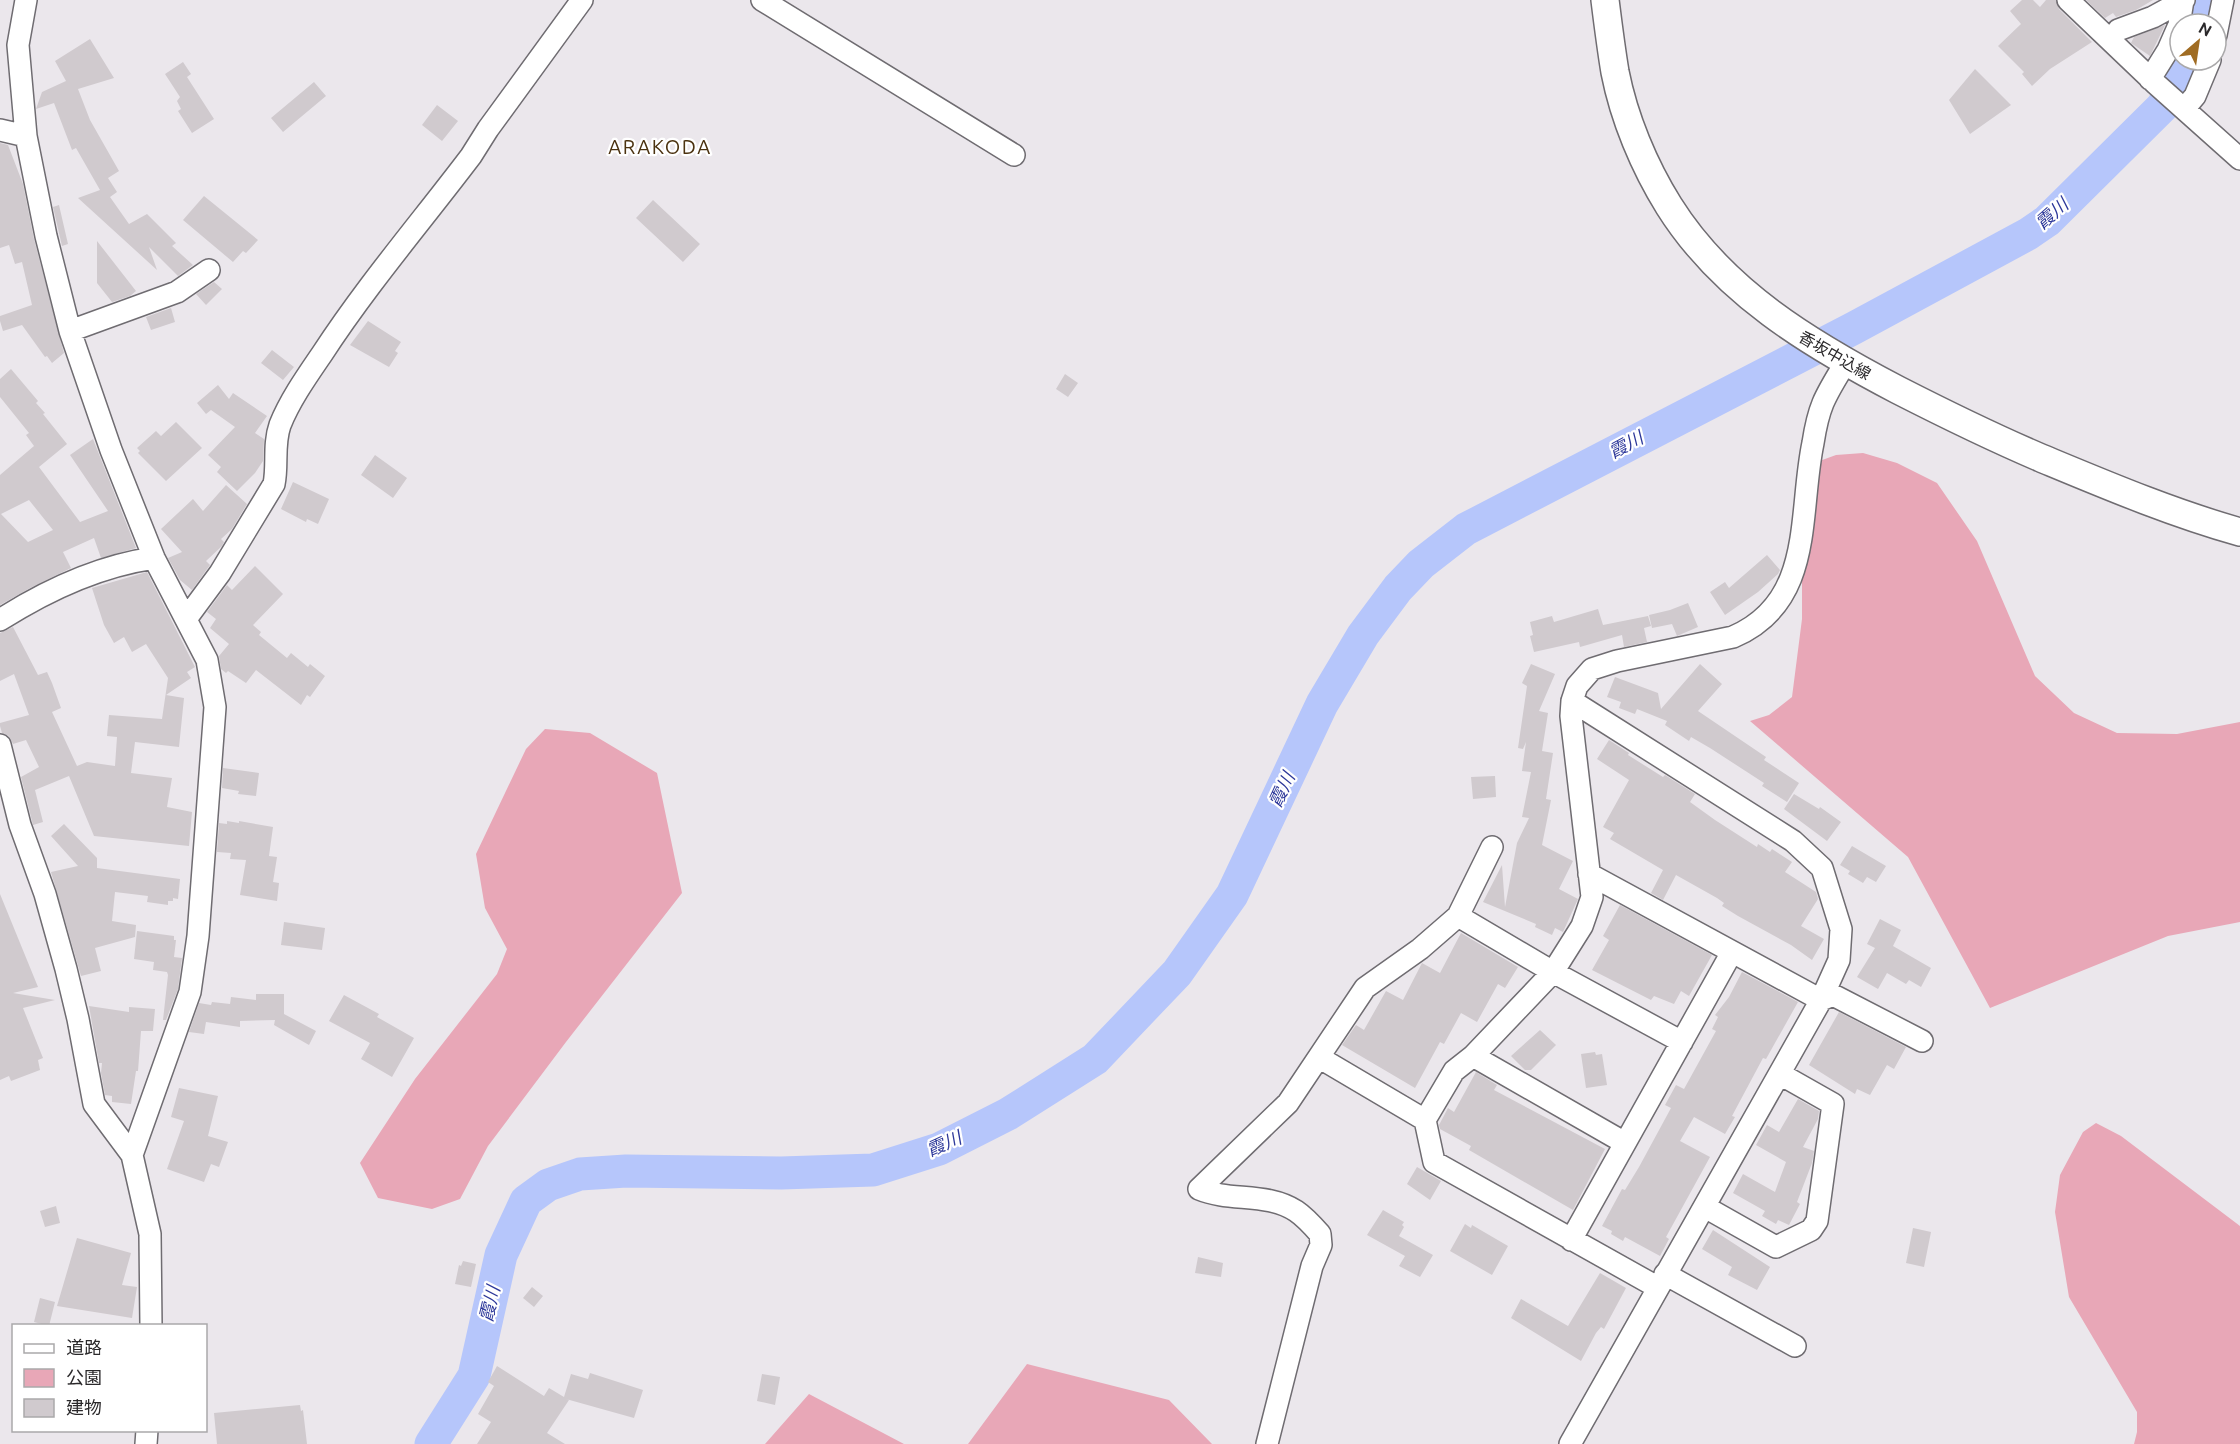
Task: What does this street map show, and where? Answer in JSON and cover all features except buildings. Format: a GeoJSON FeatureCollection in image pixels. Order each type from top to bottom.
{"type":"FeatureCollection","features":[{"type":"Feature","properties":{"kind":"main road","name":"香坂中込線"},"geometry":{"type":"LineString","coordinates":[[1605,0],[1615,73],[1624,105],[1651,173],[1669,206],[1698,245],[1738,288],[1797,333],[1840,359],[1985,434],[2099,483],[2211,524],[2240,532]]}},
{"type":"Feature","properties":{"kind":"street"},"geometry":{"type":"LineString","coordinates":[[26,0],[18,45],[26,136],[46,236],[70,331],[111,450],[154,558],[207,660],[212,684],[215,720],[198,936],[187,1004],[132,1155]]}},
{"type":"Feature","properties":{"kind":"street"},"geometry":{"type":"LineString","coordinates":[[186,619],[220,573],[274,484],[275,448],[280,425],[300,387],[348,314],[471,156],[488,129],[582,0]]}},
{"type":"Feature","properties":{"kind":"street"},"geometry":{"type":"LineString","coordinates":[[762,0],[1014,155]]}},
{"type":"Feature","properties":{"kind":"street"},"geometry":{"type":"LineString","coordinates":[[2068,0],[2240,159]]}},
{"type":"Feature","properties":{"kind":"street"},"geometry":{"type":"LineString","coordinates":[[2153,81],[2179,25],[2183,0]]}},
{"type":"Feature","properties":{"kind":"street"},"geometry":{"type":"LineString","coordinates":[[2118,30],[2153,17],[2183,0]]}},
{"type":"Feature","properties":{"kind":"street"},"geometry":{"type":"LineString","coordinates":[[2182,107],[2195,96],[2205,72]]}},
{"type":"Feature","properties":{"kind":"street"},"geometry":{"type":"LineString","coordinates":[[0,130],[26,136]]}},
{"type":"Feature","properties":{"kind":"street"},"geometry":{"type":"LineString","coordinates":[[70,331],[177,292],[209,270]]}},
{"type":"Feature","properties":{"kind":"street"},"geometry":{"type":"LineString","coordinates":[[1795,1346],[1571,1240],[1434,1161],[1425,1120],[1454,1071],[1473,1056],[1553,972],[1582,926],[1592,897],[1571,716],[1572,701],[1577,686],[1592,669],[1617,661],[1733,637],[1750,630],[1764,619],[1786,589],[1795,569],[1805,517],[1812,446],[1823,402],[1840,359]]}},
{"type":"Feature","properties":{"kind":"street"},"geometry":{"type":"LineString","coordinates":[[0,620],[65,584],[127,562],[154,558]]}},
{"type":"Feature","properties":{"kind":"street"},"geometry":{"type":"LineString","coordinates":[[1570,1444],[1821,999],[1839,960],[1841,929],[1822,868],[1793,841],[1572,701]]}},
{"type":"Feature","properties":{"kind":"street"},"geometry":{"type":"LineString","coordinates":[[0,746],[20,825],[45,894],[66,969],[94,1104],[132,1155],[150,1234],[151,1324]]}},
{"type":"Feature","properties":{"kind":"street"},"geometry":{"type":"LineString","coordinates":[[1267,1444],[1312,1266],[1321,1245],[1320,1234],[1296,1211],[1281,1204],[1259,1199],[1211,1194],[1199,1189],[1288,1103],[1365,988],[1420,949],[1458,916],[1492,847]]}},
{"type":"Feature","properties":{"kind":"street"},"geometry":{"type":"LineString","coordinates":[[1589,874],[1821,999],[1833,995],[1922,1041]]}},
{"type":"Feature","properties":{"kind":"street"},"geometry":{"type":"LineString","coordinates":[[1458,916],[1553,972],[1682,1042]]}},
{"type":"Feature","properties":{"kind":"street"},"geometry":{"type":"LineString","coordinates":[[1571,1240],[1732,952]]}},
{"type":"Feature","properties":{"kind":"street"},"geometry":{"type":"LineString","coordinates":[[1473,1056],[1625,1143]]}},
{"type":"Feature","properties":{"kind":"street"},"geometry":{"type":"LineString","coordinates":[[1320,1058],[1425,1120]]}},
{"type":"Feature","properties":{"kind":"street"},"geometry":{"type":"LineString","coordinates":[[1705,1207],[1776,1247],[1811,1230],[1816,1221],[1833,1104],[1780,1074]]}},
{"type":"Feature","properties":{"kind":"green space"},"geometry":{"type":"Polygon","coordinates":[[[1863,453],[1897,463],[1937,483],[1977,541],[2035,676],[2074,713],[2117,733],[2177,734],[2240,722],[2240,922],[2168,936],[1990,1008],[1908,857],[1750,721],[1769,715],[1792,697],[1802,619],[1802,505],[1814,463],[1836,455],[1863,453]]]}},
{"type":"Feature","properties":{"kind":"green space"},"geometry":{"type":"Polygon","coordinates":[[[545,729],[590,733],[657,773],[682,893],[488,1146],[460,1199],[432,1209],[378,1198],[360,1163],[415,1079],[497,974],[507,949],[485,908],[476,854],[526,749],[545,729]]]}},
{"type":"Feature","properties":{"kind":"green space"},"geometry":{"type":"Polygon","coordinates":[[[2096,1123],[2121,1136],[2240,1226],[2240,1444],[2134,1444],[2137,1432],[2137,1412],[2069,1297],[2055,1212],[2060,1175],[2083,1132],[2096,1123]]]}},
{"type":"Feature","properties":{"kind":"green space"},"geometry":{"type":"Polygon","coordinates":[[[1027,1364],[1169,1400],[1212,1444],[968,1444],[1027,1364]]]}},
{"type":"Feature","properties":{"kind":"green space"},"geometry":{"type":"Polygon","coordinates":[[[809,1394],[904,1444],[765,1444],[809,1394]]]}},
{"type":"Feature","properties":{"kind":"waterway","name":"霞川"},"geometry":{"type":"LineString","coordinates":[[2206,12],[2210,0]]}},
{"type":"Feature","properties":{"kind":"waterway","name":"霞川"},"geometry":{"type":"LineString","coordinates":[[431,1444],[474,1376],[501,1255],[526,1201],[548,1185],[580,1174],[626,1171],[781,1173],[873,1170],[939,1149],[1008,1114],[1095,1059],[1177,973],[1232,895],[1322,704],[1363,635],[1398,588],[1421,564],[1466,529],[1854,328],[2028,234],[2047,221],[2162,107],[2184,72]]}},
{"type":"Feature","properties":{"kind":"district","name":"ARAKODA"},"geometry":{"type":"Point","coordinates":[660,147]}}]}
